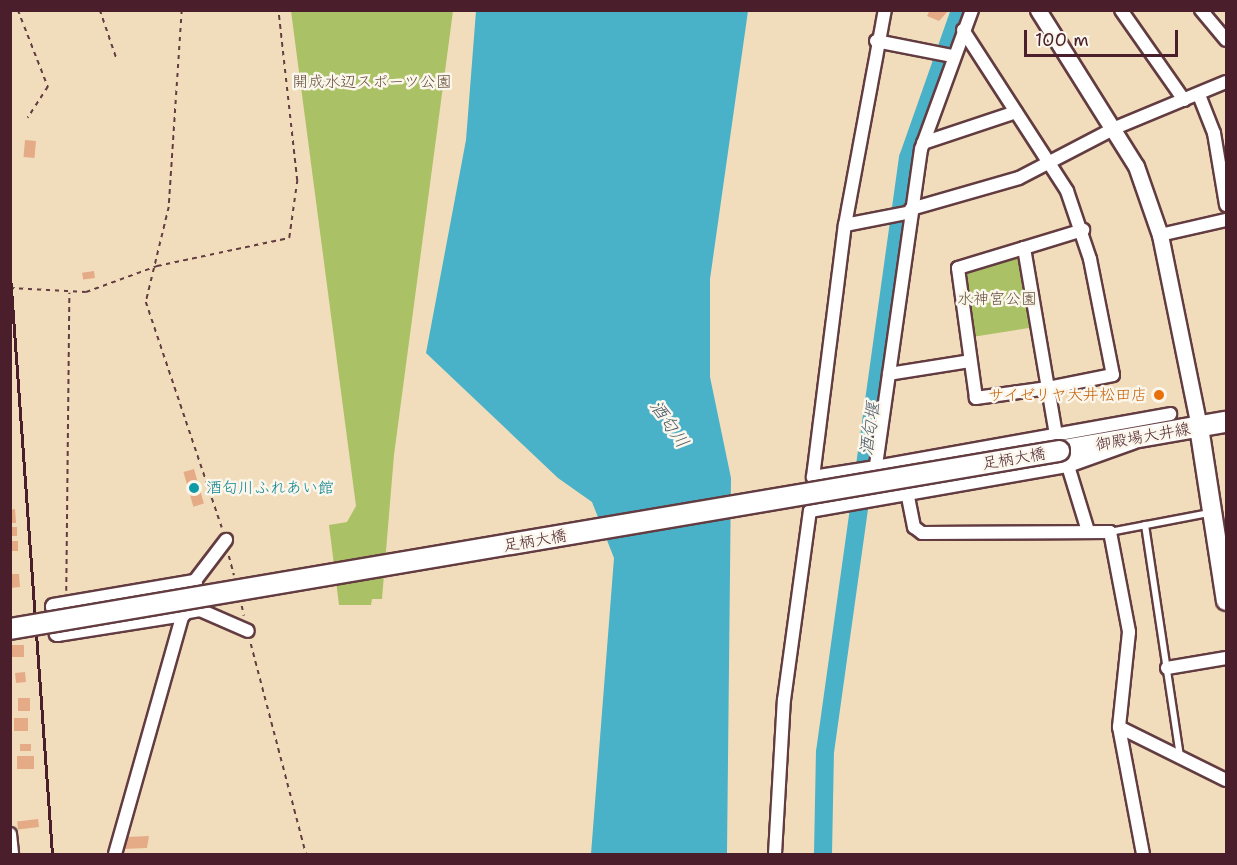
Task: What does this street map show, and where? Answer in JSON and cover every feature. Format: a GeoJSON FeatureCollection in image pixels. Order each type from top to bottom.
{"type":"FeatureCollection","features":[{"type":"Feature","properties":{"kind":"main road","name":"御殿場大井線"},"geometry":{"type":"LineString","coordinates":[[1061,451],[1227,422]]}},
{"type":"Feature","properties":{"kind":"main road"},"geometry":{"type":"LineString","coordinates":[[1199,427],[1227,601]]}},
{"type":"Feature","properties":{"kind":"main road","name":"足柄大橋"},"geometry":{"type":"LineString","coordinates":[[10,629],[1061,451]]}},
{"type":"Feature","properties":{"kind":"street"},"geometry":{"type":"LineString","coordinates":[[885,10],[876,41],[845,225],[813,477],[901,463],[1061,451]]}},
{"type":"Feature","properties":{"kind":"street"},"geometry":{"type":"LineString","coordinates":[[868,468],[889,374],[905,212],[946,55],[963,30],[972,10]]}},
{"type":"Feature","properties":{"kind":"street"},"geometry":{"type":"LineString","coordinates":[[1038,10],[1115,128],[1136,166],[1160,236],[1199,427]]}},
{"type":"Feature","properties":{"kind":"street"},"geometry":{"type":"LineString","coordinates":[[1121,10],[1184,100]]}},
{"type":"Feature","properties":{"kind":"street"},"geometry":{"type":"LineString","coordinates":[[1201,10],[1227,40]]}},
{"type":"Feature","properties":{"kind":"street"},"geometry":{"type":"LineString","coordinates":[[963,30],[1049,162],[1083,230],[1113,375],[1048,388],[976,398],[958,268],[1083,230]]}},
{"type":"Feature","properties":{"kind":"street"},"geometry":{"type":"LineString","coordinates":[[876,41],[946,55]]}},
{"type":"Feature","properties":{"kind":"street"},"geometry":{"type":"LineString","coordinates":[[845,225],[905,212],[1019,178],[1115,128],[1227,82]]}},
{"type":"Feature","properties":{"kind":"street"},"geometry":{"type":"LineString","coordinates":[[1199,95],[1214,133],[1227,205]]}},
{"type":"Feature","properties":{"kind":"street"},"geometry":{"type":"LineString","coordinates":[[922,143],[1016,112]]}},
{"type":"Feature","properties":{"kind":"street"},"geometry":{"type":"LineString","coordinates":[[1160,236],[1227,220]]}},
{"type":"Feature","properties":{"kind":"street"},"geometry":{"type":"LineString","coordinates":[[1024,248],[1061,451],[1088,531]]}},
{"type":"Feature","properties":{"kind":"street"},"geometry":{"type":"LineString","coordinates":[[889,374],[970,361]]}},
{"type":"Feature","properties":{"kind":"street"},"geometry":{"type":"LineString","coordinates":[[776,855],[784,700],[810,511],[907,495],[1061,451],[1170,414]]}},
{"type":"Feature","properties":{"kind":"street"},"geometry":{"type":"LineString","coordinates":[[901,463],[914,527],[922,533],[1110,532],[1129,632],[1119,727],[1143,855]]}},
{"type":"Feature","properties":{"kind":"street"},"geometry":{"type":"LineString","coordinates":[[226,540],[195,582],[53,606],[57,633],[200,610],[248,631]]}},
{"type":"Feature","properties":{"kind":"street"},"geometry":{"type":"LineString","coordinates":[[195,582],[200,610]]}},
{"type":"Feature","properties":{"kind":"street"},"geometry":{"type":"LineString","coordinates":[[115,855],[183,613]]}},
{"type":"Feature","properties":{"kind":"street"},"geometry":{"type":"LineString","coordinates":[[1167,668],[1227,658]]}},
{"type":"Feature","properties":{"kind":"street"},"geometry":{"type":"LineString","coordinates":[[1119,727],[1227,780]]}},
{"type":"Feature","properties":{"kind":"street"},"geometry":{"type":"LineString","coordinates":[[10,834],[12,855]]}},
{"type":"Feature","properties":{"kind":"lane"},"geometry":{"type":"LineString","coordinates":[[1110,532],[1213,513]]}},
{"type":"Feature","properties":{"kind":"lane"},"geometry":{"type":"LineString","coordinates":[[1145,525],[1180,758]]}},
{"type":"Feature","properties":{"kind":"path"},"geometry":{"type":"LineString","coordinates":[[18,10],[48,87],[28,118]]}},
{"type":"Feature","properties":{"kind":"path"},"geometry":{"type":"LineString","coordinates":[[100,10],[116,57]]}},
{"type":"Feature","properties":{"kind":"path"},"geometry":{"type":"LineString","coordinates":[[182,10],[169,207],[157,266],[146,302],[226,540],[237,586]]}},
{"type":"Feature","properties":{"kind":"path"},"geometry":{"type":"LineString","coordinates":[[10,288],[86,292],[157,266],[267,245],[289,238],[292,231],[297,181],[278,10]]}},
{"type":"Feature","properties":{"kind":"path"},"geometry":{"type":"LineString","coordinates":[[66,593],[69,292]]}},
{"type":"Feature","properties":{"kind":"path"},"geometry":{"type":"LineString","coordinates":[[240,597],[306,855]]}},
{"type":"Feature","properties":{"kind":"green space","name":"開成水辺スポーツ公園"},"geometry":{"type":"Polygon","coordinates":[[[291,11],[453,11],[394,455],[382,599],[372,599],[371,605],[339,605],[329,525],[347,522],[356,506],[291,11]]]}},
{"type":"Feature","properties":{"kind":"green space","name":"水神宮公園"},"geometry":{"type":"Polygon","coordinates":[[[1019,253],[1035,327],[972,337],[963,274],[1019,253]]]}},
{"type":"Feature","properties":{"kind":"water","name":"酒匂川"},"geometry":{"type":"Polygon","coordinates":[[[476,11],[748,11],[710,279],[710,377],[731,478],[727,854],[591,854],[614,558],[592,502],[558,478],[426,353],[466,140],[476,11]]]}},
{"type":"Feature","properties":{"kind":"building"},"geometry":{"type":"Polygon","coordinates":[[[930,10],[949,10],[939,21],[927,16],[930,10]]]}},
{"type":"Feature","properties":{"kind":"building"},"geometry":{"type":"Polygon","coordinates":[[[25,140],[36,141],[34,158],[24,157],[25,140]]]}},
{"type":"Feature","properties":{"kind":"building"},"geometry":{"type":"Polygon","coordinates":[[[94,271],[95,278],[83,280],[82,273],[94,271]]]}},
{"type":"Feature","properties":{"kind":"building","name":"酒匂川ふれあい館"},"geometry":{"type":"Polygon","coordinates":[[[194,469],[204,504],[193,507],[183,472],[194,469]]]}},
{"type":"Feature","properties":{"kind":"building"},"geometry":{"type":"Polygon","coordinates":[[[15,509],[16,523],[10,523],[10,510],[15,509]]]}},
{"type":"Feature","properties":{"kind":"building"},"geometry":{"type":"Polygon","coordinates":[[[10,527],[17,527],[17,536],[10,536],[10,527]]]}},
{"type":"Feature","properties":{"kind":"building"},"geometry":{"type":"Polygon","coordinates":[[[10,541],[18,541],[18,551],[10,551],[10,541]]]}},
{"type":"Feature","properties":{"kind":"building"},"geometry":{"type":"Polygon","coordinates":[[[10,574],[19,574],[20,587],[10,588],[10,574]]]}},
{"type":"Feature","properties":{"kind":"building"},"geometry":{"type":"Polygon","coordinates":[[[10,645],[24,645],[24,657],[10,657],[10,645]]]}},
{"type":"Feature","properties":{"kind":"building"},"geometry":{"type":"Polygon","coordinates":[[[25,672],[26,682],[16,683],[15,673],[25,672]]]}},
{"type":"Feature","properties":{"kind":"building"},"geometry":{"type":"Polygon","coordinates":[[[18,698],[30,698],[30,711],[18,711],[18,698]]]}},
{"type":"Feature","properties":{"kind":"building"},"geometry":{"type":"Polygon","coordinates":[[[14,718],[28,718],[28,731],[14,731],[14,718]]]}},
{"type":"Feature","properties":{"kind":"building"},"geometry":{"type":"Polygon","coordinates":[[[20,744],[31,744],[31,751],[20,751],[20,744]]]}},
{"type":"Feature","properties":{"kind":"building"},"geometry":{"type":"Polygon","coordinates":[[[17,756],[34,756],[34,769],[17,769],[17,756]]]}},
{"type":"Feature","properties":{"kind":"building"},"geometry":{"type":"Polygon","coordinates":[[[38,819],[39,827],[18,829],[17,822],[38,819]]]}},
{"type":"Feature","properties":{"kind":"building"},"geometry":{"type":"Polygon","coordinates":[[[149,836],[147,848],[123,849],[126,837],[149,836]]]}},
{"type":"Feature","properties":{"kind":"waterway"},"geometry":{"type":"LineString","coordinates":[[1210,10],[1226,30]]}},
{"type":"Feature","properties":{"kind":"waterway","name":"酒匂堰"},"geometry":{"type":"LineString","coordinates":[[823,854],[825,752],[908,158],[959,13]]}},
{"type":"Feature","properties":{"kind":"railway"},"geometry":{"type":"LineString","coordinates":[[10,275],[52,854]]}},
{"type":"Feature","properties":{"kind":"place","name":"サイゼリヤ大井松田店"},"geometry":{"type":"Point","coordinates":[1159,395]}},
{"type":"Feature","properties":{"kind":"place","name":"酒匂川ふれあい館"},"geometry":{"type":"Point","coordinates":[194,488]}}]}
